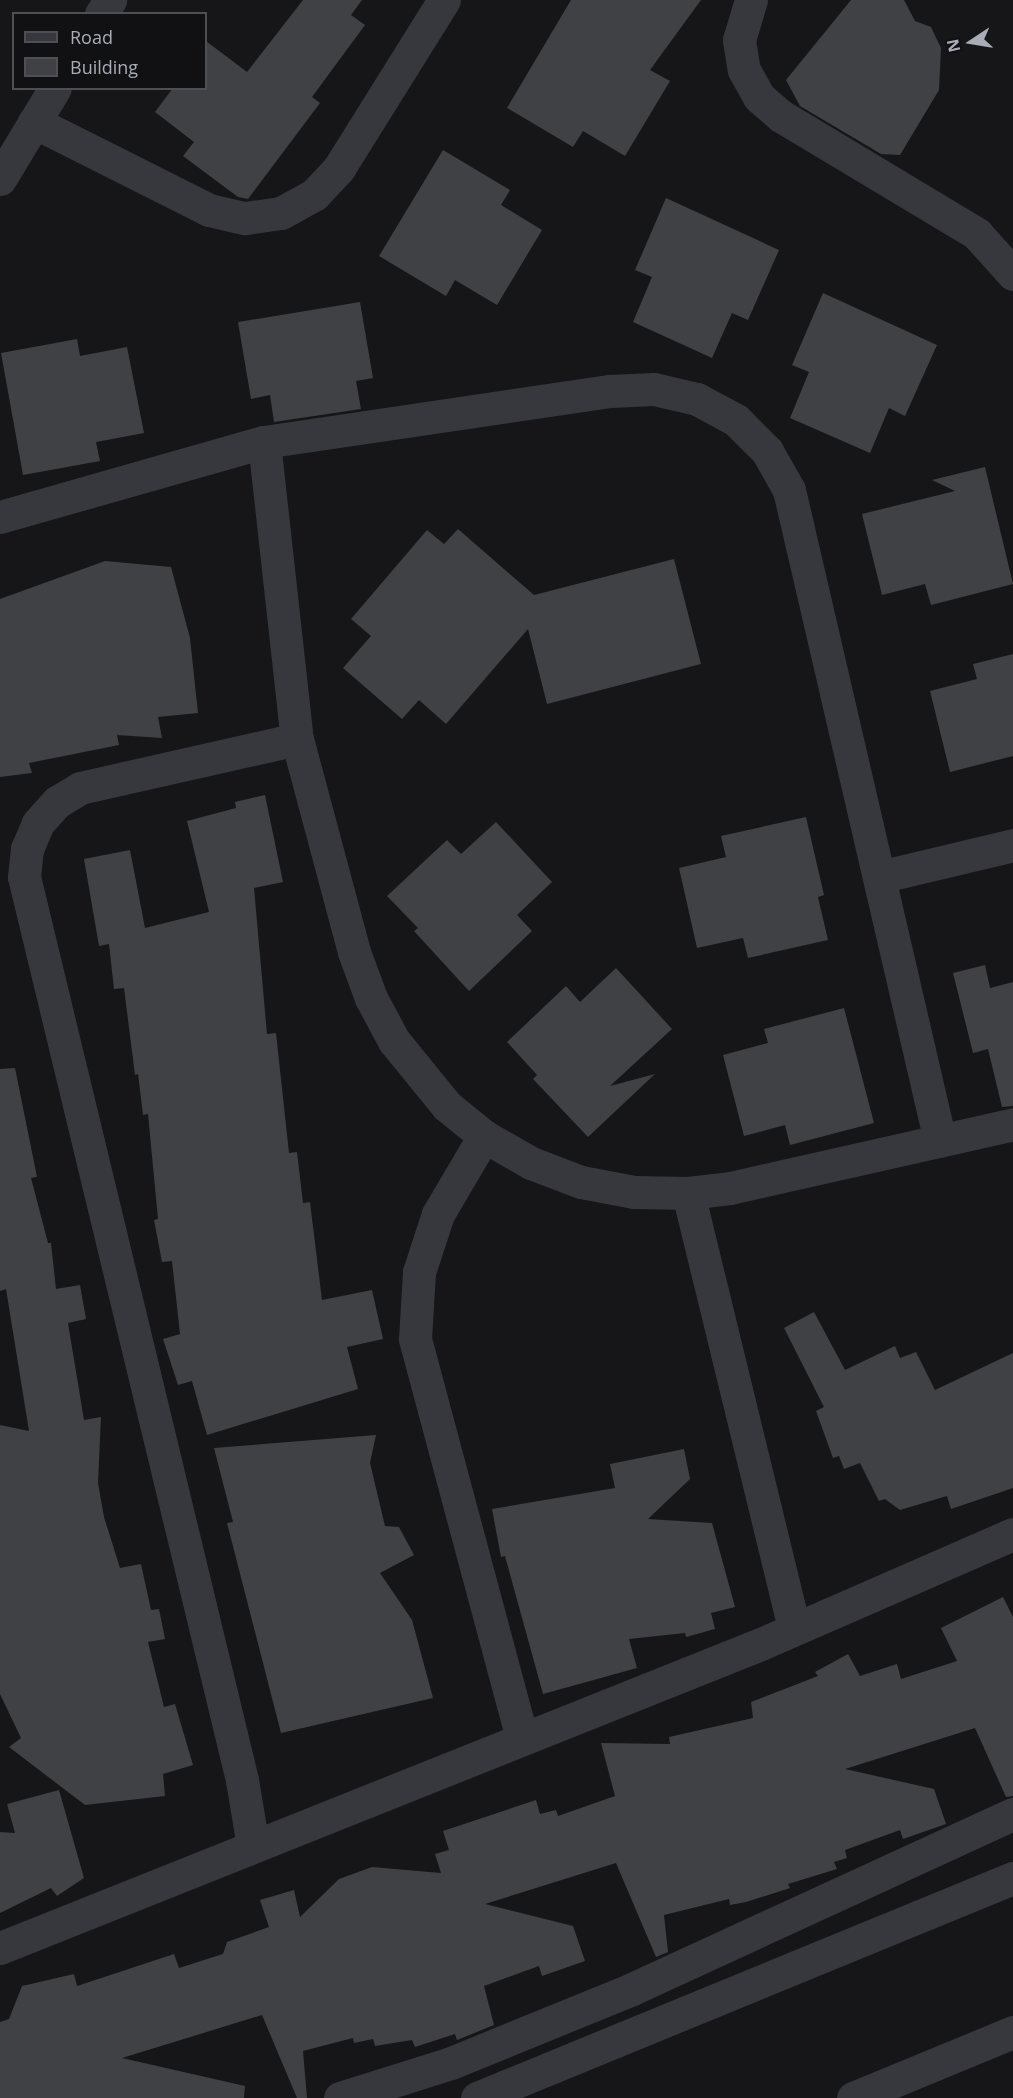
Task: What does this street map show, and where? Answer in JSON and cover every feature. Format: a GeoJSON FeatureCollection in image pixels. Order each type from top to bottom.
{"type":"FeatureCollection","features":[{"type":"Feature","properties":{"kind":"street"},"geometry":{"type":"LineString","coordinates":[[34,122],[209,210],[245,218],[281,213],[314,195],[339,168],[444,0]]}},
{"type":"Feature","properties":{"kind":"street"},"geometry":{"type":"LineString","coordinates":[[751,0],[739,40],[744,70],[759,97],[782,116],[977,234],[1013,274]]}},
{"type":"Feature","properties":{"kind":"street"},"geometry":{"type":"LineString","coordinates":[[0,178],[54,90]]}},
{"type":"Feature","properties":{"kind":"street"},"geometry":{"type":"LineString","coordinates":[[0,517],[264,441],[610,392],[654,389],[697,399],[736,420],[767,451],[789,490],[940,1141]]}},
{"type":"Feature","properties":{"kind":"street"},"geometry":{"type":"LineString","coordinates":[[264,441],[297,739],[354,952],[371,998],[415,1071],[447,1106],[484,1136],[531,1162],[581,1182],[634,1192],[688,1193],[730,1188],[1013,1124]]}},
{"type":"Feature","properties":{"kind":"street"},"geometry":{"type":"LineString","coordinates":[[253,1846],[242,1780],[24,877],[27,849],[38,823],[57,802],[80,788],[297,739]]}},
{"type":"Feature","properties":{"kind":"street"},"geometry":{"type":"LineString","coordinates":[[879,878],[1013,845]]}},
{"type":"Feature","properties":{"kind":"street"},"geometry":{"type":"LineString","coordinates":[[484,1136],[438,1214],[428,1243],[415,1295],[415,1339],[522,1738]]}},
{"type":"Feature","properties":{"kind":"street"},"geometry":{"type":"LineString","coordinates":[[688,1193],[794,1628]]}},
{"type":"Feature","properties":{"kind":"street"},"geometry":{"type":"LineString","coordinates":[[0,1948],[794,1628],[1013,1534]]}},
{"type":"Feature","properties":{"kind":"street"},"geometry":{"type":"LineString","coordinates":[[340,2098],[451,2063],[622,1993],[1013,1814]]}},
{"type":"Feature","properties":{"kind":"street"},"geometry":{"type":"LineString","coordinates":[[477,2098],[1013,1878]]}},
{"type":"Feature","properties":{"kind":"street"},"geometry":{"type":"LineString","coordinates":[[853,2098],[1013,2032]]}},
{"type":"Feature","properties":{"kind":"building"},"geometry":{"type":"Polygon","coordinates":[[[303,0],[362,0],[351,15],[365,25],[312,97],[320,103],[248,199],[238,197],[183,156],[194,142],[155,112],[172,90],[207,90],[207,42],[247,72],[303,0]]]}},
{"type":"Feature","properties":{"kind":"building"},"geometry":{"type":"Polygon","coordinates":[[[571,0],[701,0],[650,70],[670,81],[625,156],[583,131],[573,147],[507,108],[571,0]]]}},
{"type":"Feature","properties":{"kind":"building"},"geometry":{"type":"Polygon","coordinates":[[[851,0],[904,0],[915,21],[931,27],[941,48],[939,90],[900,155],[881,154],[800,106],[786,80],[851,0]]]}},
{"type":"Feature","properties":{"kind":"building"},"geometry":{"type":"Polygon","coordinates":[[[443,150],[510,190],[501,205],[542,230],[497,305],[455,280],[446,296],[379,256],[443,150]]]}},
{"type":"Feature","properties":{"kind":"building"},"geometry":{"type":"Polygon","coordinates":[[[666,198],[779,250],[748,320],[732,313],[712,358],[633,322],[652,277],[635,270],[666,198]]]}},
{"type":"Feature","properties":{"kind":"building"},"geometry":{"type":"Polygon","coordinates":[[[823,293],[937,345],[905,416],[889,408],[870,453],[790,418],[809,372],[792,365],[823,293]]]}},
{"type":"Feature","properties":{"kind":"building"},"geometry":{"type":"Polygon","coordinates":[[[360,302],[373,378],[356,381],[361,409],[274,422],[270,395],[251,399],[238,322],[360,302]]]}},
{"type":"Feature","properties":{"kind":"building"},"geometry":{"type":"Polygon","coordinates":[[[77,339],[80,356],[127,347],[144,433],[96,442],[100,461],[23,475],[1,353],[77,339]]]}},
{"type":"Feature","properties":{"kind":"building"},"geometry":{"type":"Polygon","coordinates":[[[985,467],[1013,584],[931,605],[925,584],[882,595],[862,514],[955,491],[932,480],[985,467]]]}},
{"type":"Feature","properties":{"kind":"building"},"geometry":{"type":"Polygon","coordinates":[[[458,529],[534,595],[674,559],[701,664],[547,704],[528,629],[446,724],[419,700],[402,719],[343,668],[371,636],[351,619],[427,530],[444,544],[458,529]]]}},
{"type":"Feature","properties":{"kind":"building"},"geometry":{"type":"Polygon","coordinates":[[[105,561],[171,567],[190,638],[198,713],[158,717],[162,738],[117,735],[119,745],[29,763],[32,773],[0,777],[0,599],[105,561]]]}},
{"type":"Feature","properties":{"kind":"building"},"geometry":{"type":"Polygon","coordinates":[[[1013,654],[1013,756],[950,772],[930,691],[977,679],[973,664],[1013,654]]]}},
{"type":"Feature","properties":{"kind":"building"},"geometry":{"type":"Polygon","coordinates":[[[265,795],[283,882],[254,888],[267,1034],[276,1033],[289,1153],[297,1152],[303,1203],[310,1202],[322,1300],[372,1290],[383,1339],[347,1347],[358,1389],[207,1435],[192,1381],[178,1385],[163,1339],[180,1334],[172,1261],[162,1262],[154,1220],[158,1219],[148,1114],[143,1115],[138,1074],[135,1075],[124,988],[114,989],[109,944],[99,946],[84,859],[130,850],[145,928],[209,912],[187,821],[236,808],[235,802],[265,795]]]}},
{"type":"Feature","properties":{"kind":"building"},"geometry":{"type":"Polygon","coordinates":[[[806,817],[824,895],[818,897],[828,940],[748,958],[743,938],[697,948],[679,868],[726,857],[721,836],[806,817]]]}},
{"type":"Feature","properties":{"kind":"building"},"geometry":{"type":"Polygon","coordinates":[[[496,822],[552,882],[517,915],[532,931],[469,991],[414,931],[418,928],[387,896],[447,840],[461,854],[496,822]]]}},
{"type":"Feature","properties":{"kind":"building"},"geometry":{"type":"Polygon","coordinates":[[[985,965],[990,988],[1013,982],[1013,1106],[1002,1107],[988,1049],[973,1053],[953,973],[985,965]]]}},
{"type":"Feature","properties":{"kind":"building"},"geometry":{"type":"Polygon","coordinates":[[[616,968],[672,1029],[610,1086],[655,1074],[588,1137],[533,1079],[537,1075],[507,1042],[566,986],[580,1002],[616,968]]]}},
{"type":"Feature","properties":{"kind":"building"},"geometry":{"type":"Polygon","coordinates":[[[844,1008],[874,1123],[790,1145],[785,1125],[744,1136],[723,1055],[768,1043],[764,1029],[844,1008]]]}},
{"type":"Feature","properties":{"kind":"building"},"geometry":{"type":"Polygon","coordinates":[[[15,1068],[37,1177],[31,1178],[48,1243],[51,1243],[56,1289],[80,1285],[86,1319],[68,1323],[84,1420],[101,1417],[98,1483],[104,1517],[120,1568],[141,1564],[151,1610],[159,1609],[165,1639],[148,1642],[164,1707],[175,1704],[193,1765],[163,1774],[165,1796],[85,1805],[9,1747],[21,1738],[0,1694],[0,1425],[29,1431],[6,1289],[0,1291],[0,1069],[15,1068]]]}},
{"type":"Feature","properties":{"kind":"building"},"geometry":{"type":"Polygon","coordinates":[[[814,1312],[845,1370],[895,1346],[900,1358],[916,1352],[935,1390],[1013,1353],[1013,1488],[951,1509],[947,1496],[900,1510],[885,1499],[879,1501],[860,1463],[844,1469],[839,1456],[833,1458],[816,1411],[824,1407],[784,1328],[814,1312]]]}},
{"type":"Feature","properties":{"kind":"building"},"geometry":{"type":"Polygon","coordinates":[[[376,1435],[370,1463],[385,1526],[399,1527],[414,1555],[380,1573],[412,1620],[433,1698],[281,1733],[227,1523],[233,1522],[214,1448],[376,1435]]]}},
{"type":"Feature","properties":{"kind":"building"},"geometry":{"type":"Polygon","coordinates":[[[684,1449],[690,1479],[648,1519],[712,1523],[735,1607],[711,1613],[715,1629],[686,1637],[685,1633],[629,1639],[637,1668],[543,1694],[505,1556],[501,1557],[492,1509],[615,1488],[610,1464],[684,1449]]]}},
{"type":"Feature","properties":{"kind":"building"},"geometry":{"type":"Polygon","coordinates":[[[1003,1597],[1013,1617],[1013,1796],[1006,1797],[975,1728],[845,1769],[934,1789],[946,1824],[903,1839],[900,1830],[845,1850],[847,1858],[834,1862],[837,1869],[788,1884],[790,1888],[746,1902],[730,1905],[729,1899],[664,1915],[668,1952],[656,1957],[616,1863],[485,1904],[573,1926],[585,1961],[542,1976],[539,1966],[484,1986],[494,2025],[457,2040],[455,2034],[415,2047],[412,2040],[375,2046],[373,2039],[354,2043],[353,2038],[303,2051],[307,2098],[297,2098],[262,2015],[122,2058],[245,2086],[244,2098],[0,2098],[0,2022],[9,2019],[22,1986],[74,1974],[77,1986],[174,1954],[179,1968],[223,1954],[227,1942],[269,1927],[260,1900],[294,1890],[300,1917],[339,1879],[372,1867],[441,1873],[435,1854],[449,1850],[443,1831],[536,1800],[540,1814],[556,1810],[558,1816],[615,1796],[601,1743],[670,1744],[669,1737],[753,1718],[751,1702],[818,1676],[815,1672],[848,1654],[860,1676],[897,1664],[901,1679],[957,1661],[941,1628],[1003,1597]]]}},
{"type":"Feature","properties":{"kind":"building"},"geometry":{"type":"Polygon","coordinates":[[[59,1790],[84,1878],[57,1896],[51,1888],[0,1913],[0,1832],[15,1833],[7,1804],[59,1790]]]}}]}
